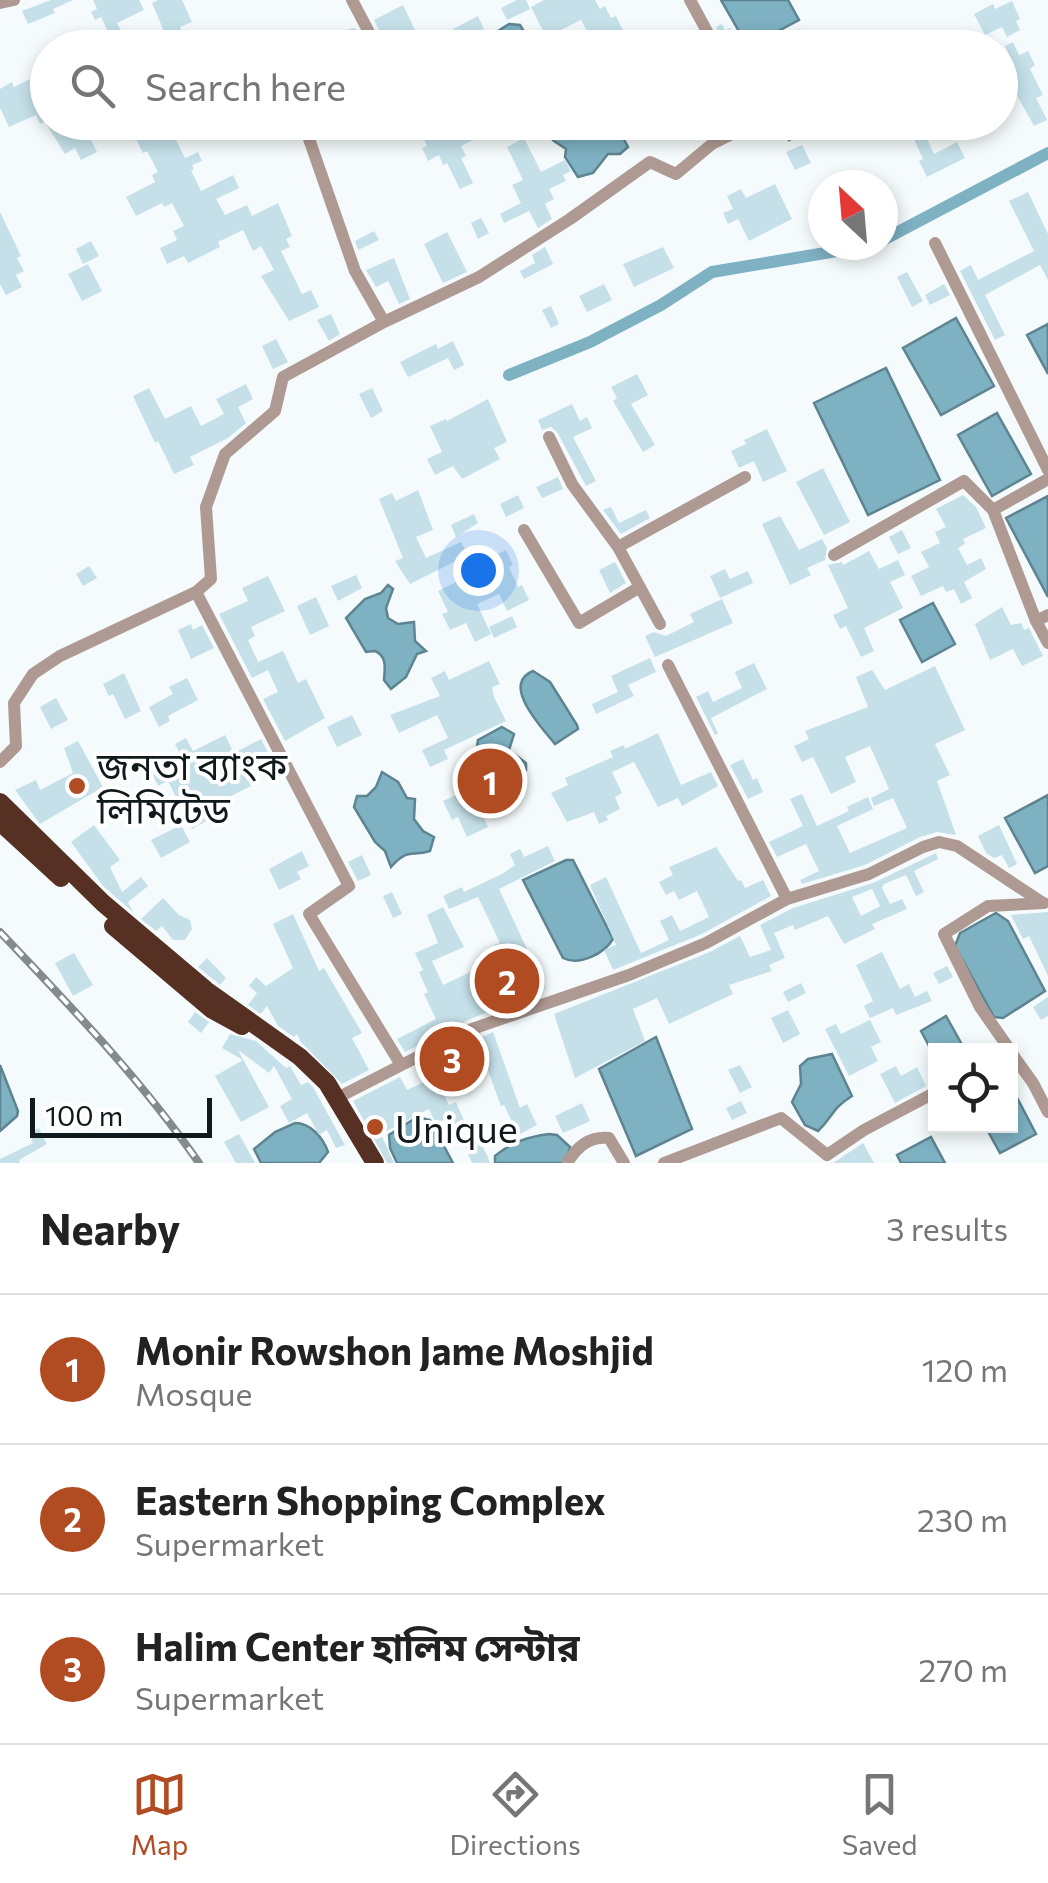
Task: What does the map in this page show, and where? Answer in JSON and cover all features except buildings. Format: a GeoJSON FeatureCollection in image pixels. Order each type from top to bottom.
{"type":"FeatureCollection","features":[{"type":"Feature","properties":{"kind":"highway"},"geometry":{"type":"LineString","coordinates":[[0,802],[103,904],[206,990],[300,1056],[338,1097],[375,1163]]}},
{"type":"Feature","properties":{"kind":"highway"},"geometry":{"type":"LineString","coordinates":[[0,822],[147,958],[211,1009],[261,1036],[297,1066],[325,1097],[362,1163]]}},
{"type":"Feature","properties":{"kind":"street"},"geometry":{"type":"LineString","coordinates":[[0,3],[14,0]]}},
{"type":"Feature","properties":{"kind":"street"},"geometry":{"type":"LineString","coordinates":[[352,0],[368,30]]}},
{"type":"Feature","properties":{"kind":"street"},"geometry":{"type":"LineString","coordinates":[[690,0],[706,30]]}},
{"type":"Feature","properties":{"kind":"street"},"geometry":{"type":"LineString","coordinates":[[309,140],[355,271],[384,322]]}},
{"type":"Feature","properties":{"kind":"street"},"geometry":{"type":"LineString","coordinates":[[0,762],[16,746],[14,703],[33,674],[60,656],[196,592],[210,579],[206,507],[225,454],[275,411],[283,377],[384,322],[479,277],[650,162],[676,174],[720,140]]}},
{"type":"Feature","properties":{"kind":"street"},"geometry":{"type":"LineString","coordinates":[[935,243],[1048,470]]}},
{"type":"Feature","properties":{"kind":"street"},"geometry":{"type":"LineString","coordinates":[[550,437],[572,484],[618,548],[660,624]]}},
{"type":"Feature","properties":{"kind":"street"},"geometry":{"type":"LineString","coordinates":[[618,548],[745,477]]}},
{"type":"Feature","properties":{"kind":"street"},"geometry":{"type":"LineString","coordinates":[[992,510],[1048,479]]}},
{"type":"Feature","properties":{"kind":"street"},"geometry":{"type":"LineString","coordinates":[[834,555],[964,481],[992,510],[1042,618],[1048,643]]}},
{"type":"Feature","properties":{"kind":"street"},"geometry":{"type":"LineString","coordinates":[[524,530],[578,623],[640,587]]}},
{"type":"Feature","properties":{"kind":"street"},"geometry":{"type":"LineString","coordinates":[[196,592],[349,886],[308,914],[401,1065]]}},
{"type":"Feature","properties":{"kind":"street"},"geometry":{"type":"LineString","coordinates":[[668,664],[787,899]]}},
{"type":"Feature","properties":{"kind":"street"},"geometry":{"type":"LineString","coordinates":[[338,1097],[472,1029],[629,975],[706,943],[787,899],[869,874],[939,842],[957,846],[1046,901]]}},
{"type":"Feature","properties":{"kind":"street"},"geometry":{"type":"LineString","coordinates":[[1004,1043],[980,1007],[944,934],[988,906],[1046,901]]}},
{"type":"Feature","properties":{"kind":"street"},"geometry":{"type":"LineString","coordinates":[[1018,1064],[1048,1112]]}},
{"type":"Feature","properties":{"kind":"street"},"geometry":{"type":"LineString","coordinates":[[664,1163],[781,1118],[828,1155],[864,1130],[928,1096]]}},
{"type":"Feature","properties":{"kind":"street"},"geometry":{"type":"LineString","coordinates":[[567,1163],[576,1149],[601,1137],[609,1138],[624,1163]]}},
{"type":"Feature","properties":{"kind":"water"},"geometry":{"type":"Polygon","coordinates":[[[721,0],[788,0],[799,20],[780,30],[738,30],[721,0]]]}},
{"type":"Feature","properties":{"kind":"water"},"geometry":{"type":"Polygon","coordinates":[[[509,24],[520,25],[523,30],[500,30],[509,24]]]}},
{"type":"Feature","properties":{"kind":"water"},"geometry":{"type":"Polygon","coordinates":[[[624,140],[628,147],[620,154],[608,154],[593,173],[578,177],[565,157],[566,149],[554,141],[624,140]]]}},
{"type":"Feature","properties":{"kind":"water"},"geometry":{"type":"Polygon","coordinates":[[[956,318],[994,386],[941,415],[903,348],[956,318]]]}},
{"type":"Feature","properties":{"kind":"water"},"geometry":{"type":"Polygon","coordinates":[[[1048,324],[1048,374],[1027,335],[1048,324]]]}},
{"type":"Feature","properties":{"kind":"water"},"geometry":{"type":"Polygon","coordinates":[[[886,368],[940,480],[868,515],[814,403],[886,368]]]}},
{"type":"Feature","properties":{"kind":"water"},"geometry":{"type":"Polygon","coordinates":[[[997,413],[1031,474],[992,496],[958,435],[997,413]]]}},
{"type":"Feature","properties":{"kind":"water"},"geometry":{"type":"Polygon","coordinates":[[[1048,496],[1048,597],[1006,518],[1048,496]]]}},
{"type":"Feature","properties":{"kind":"water"},"geometry":{"type":"Polygon","coordinates":[[[388,585],[393,589],[386,608],[388,618],[398,624],[414,622],[415,641],[426,651],[417,654],[406,677],[391,689],[384,680],[382,656],[375,651],[366,652],[346,618],[365,599],[381,593],[388,585]]]}},
{"type":"Feature","properties":{"kind":"water"},"geometry":{"type":"Polygon","coordinates":[[[933,603],[955,644],[922,662],[900,620],[933,603]]]}},
{"type":"Feature","properties":{"kind":"water"},"geometry":{"type":"Polygon","coordinates":[[[533,671],[550,682],[577,725],[578,729],[555,744],[522,696],[524,677],[533,671]]]}},
{"type":"Feature","properties":{"kind":"water"},"geometry":{"type":"Polygon","coordinates":[[[502,727],[514,734],[509,750],[526,763],[522,774],[510,774],[507,778],[498,765],[483,767],[475,760],[478,740],[502,727]]]}},
{"type":"Feature","properties":{"kind":"water"},"geometry":{"type":"Polygon","coordinates":[[[382,772],[398,782],[407,798],[415,799],[414,819],[434,837],[430,851],[405,855],[391,867],[385,851],[354,807],[357,796],[367,796],[376,787],[382,772]]]}},
{"type":"Feature","properties":{"kind":"water"},"geometry":{"type":"Polygon","coordinates":[[[1048,795],[1048,866],[1035,873],[1005,818],[1048,795]]]}},
{"type":"Feature","properties":{"kind":"water"},"geometry":{"type":"Polygon","coordinates":[[[573,860],[613,939],[597,954],[576,961],[563,958],[523,880],[573,860]]]}},
{"type":"Feature","properties":{"kind":"water"},"geometry":{"type":"Polygon","coordinates":[[[996,913],[1008,921],[1045,991],[1003,1018],[994,1017],[955,946],[960,933],[996,913]]]}},
{"type":"Feature","properties":{"kind":"water"},"geometry":{"type":"Polygon","coordinates":[[[946,1016],[961,1043],[928,1044],[921,1031],[946,1016]]]}},
{"type":"Feature","properties":{"kind":"water"},"geometry":{"type":"Polygon","coordinates":[[[656,1037],[692,1129],[636,1156],[599,1069],[656,1037]]]}},
{"type":"Feature","properties":{"kind":"water"},"geometry":{"type":"Polygon","coordinates":[[[832,1054],[852,1096],[818,1131],[805,1125],[792,1102],[801,1084],[800,1066],[808,1059],[832,1054]]]}},
{"type":"Feature","properties":{"kind":"water"},"geometry":{"type":"Polygon","coordinates":[[[0,1065],[18,1111],[0,1131],[0,1065]]]}},
{"type":"Feature","properties":{"kind":"water"},"geometry":{"type":"Polygon","coordinates":[[[1018,1100],[1036,1134],[1000,1153],[989,1133],[1018,1133],[1018,1100]]]}},
{"type":"Feature","properties":{"kind":"water"},"geometry":{"type":"Polygon","coordinates":[[[417,1117],[430,1120],[453,1163],[397,1163],[389,1135],[417,1117]]]}},
{"type":"Feature","properties":{"kind":"water"},"geometry":{"type":"Polygon","coordinates":[[[295,1123],[311,1128],[323,1142],[328,1152],[319,1163],[261,1163],[254,1149],[275,1132],[295,1123]]]}},
{"type":"Feature","properties":{"kind":"water"},"geometry":{"type":"Polygon","coordinates":[[[557,1135],[570,1147],[567,1159],[561,1163],[495,1163],[495,1156],[514,1144],[557,1135]]]}},
{"type":"Feature","properties":{"kind":"water"},"geometry":{"type":"Polygon","coordinates":[[[931,1137],[945,1163],[901,1163],[897,1155],[931,1137]]]}},
{"type":"Feature","properties":{"kind":"waterway"},"geometry":{"type":"LineString","coordinates":[[898,232],[1048,153]]}},
{"type":"Feature","properties":{"kind":"waterway"},"geometry":{"type":"LineString","coordinates":[[509,375],[590,342],[661,305],[712,272],[808,256]]}},
{"type":"Feature","properties":{"kind":"railway"},"geometry":{"type":"LineString","coordinates":[[0,932],[129,1073],[199,1163]]}},
{"type":"Feature","properties":{"kind":"place","name":"Monir Rowshon Jame Moshjid"},"geometry":{"type":"Point","coordinates":[490,781]}},
{"type":"Feature","properties":{"kind":"place","name":"জনতা ব্যাংক লিমিটেড"},"geometry":{"type":"Point","coordinates":[77,786]}},
{"type":"Feature","properties":{"kind":"place","name":"Eastern Shopping Complex"},"geometry":{"type":"Point","coordinates":[507,981]}},
{"type":"Feature","properties":{"kind":"place","name":"Halim Center হালিম সেন্টার"},"geometry":{"type":"Point","coordinates":[452,1059]}},
{"type":"Feature","properties":{"kind":"place","name":"Unique"},"geometry":{"type":"Point","coordinates":[375,1127]}}]}
